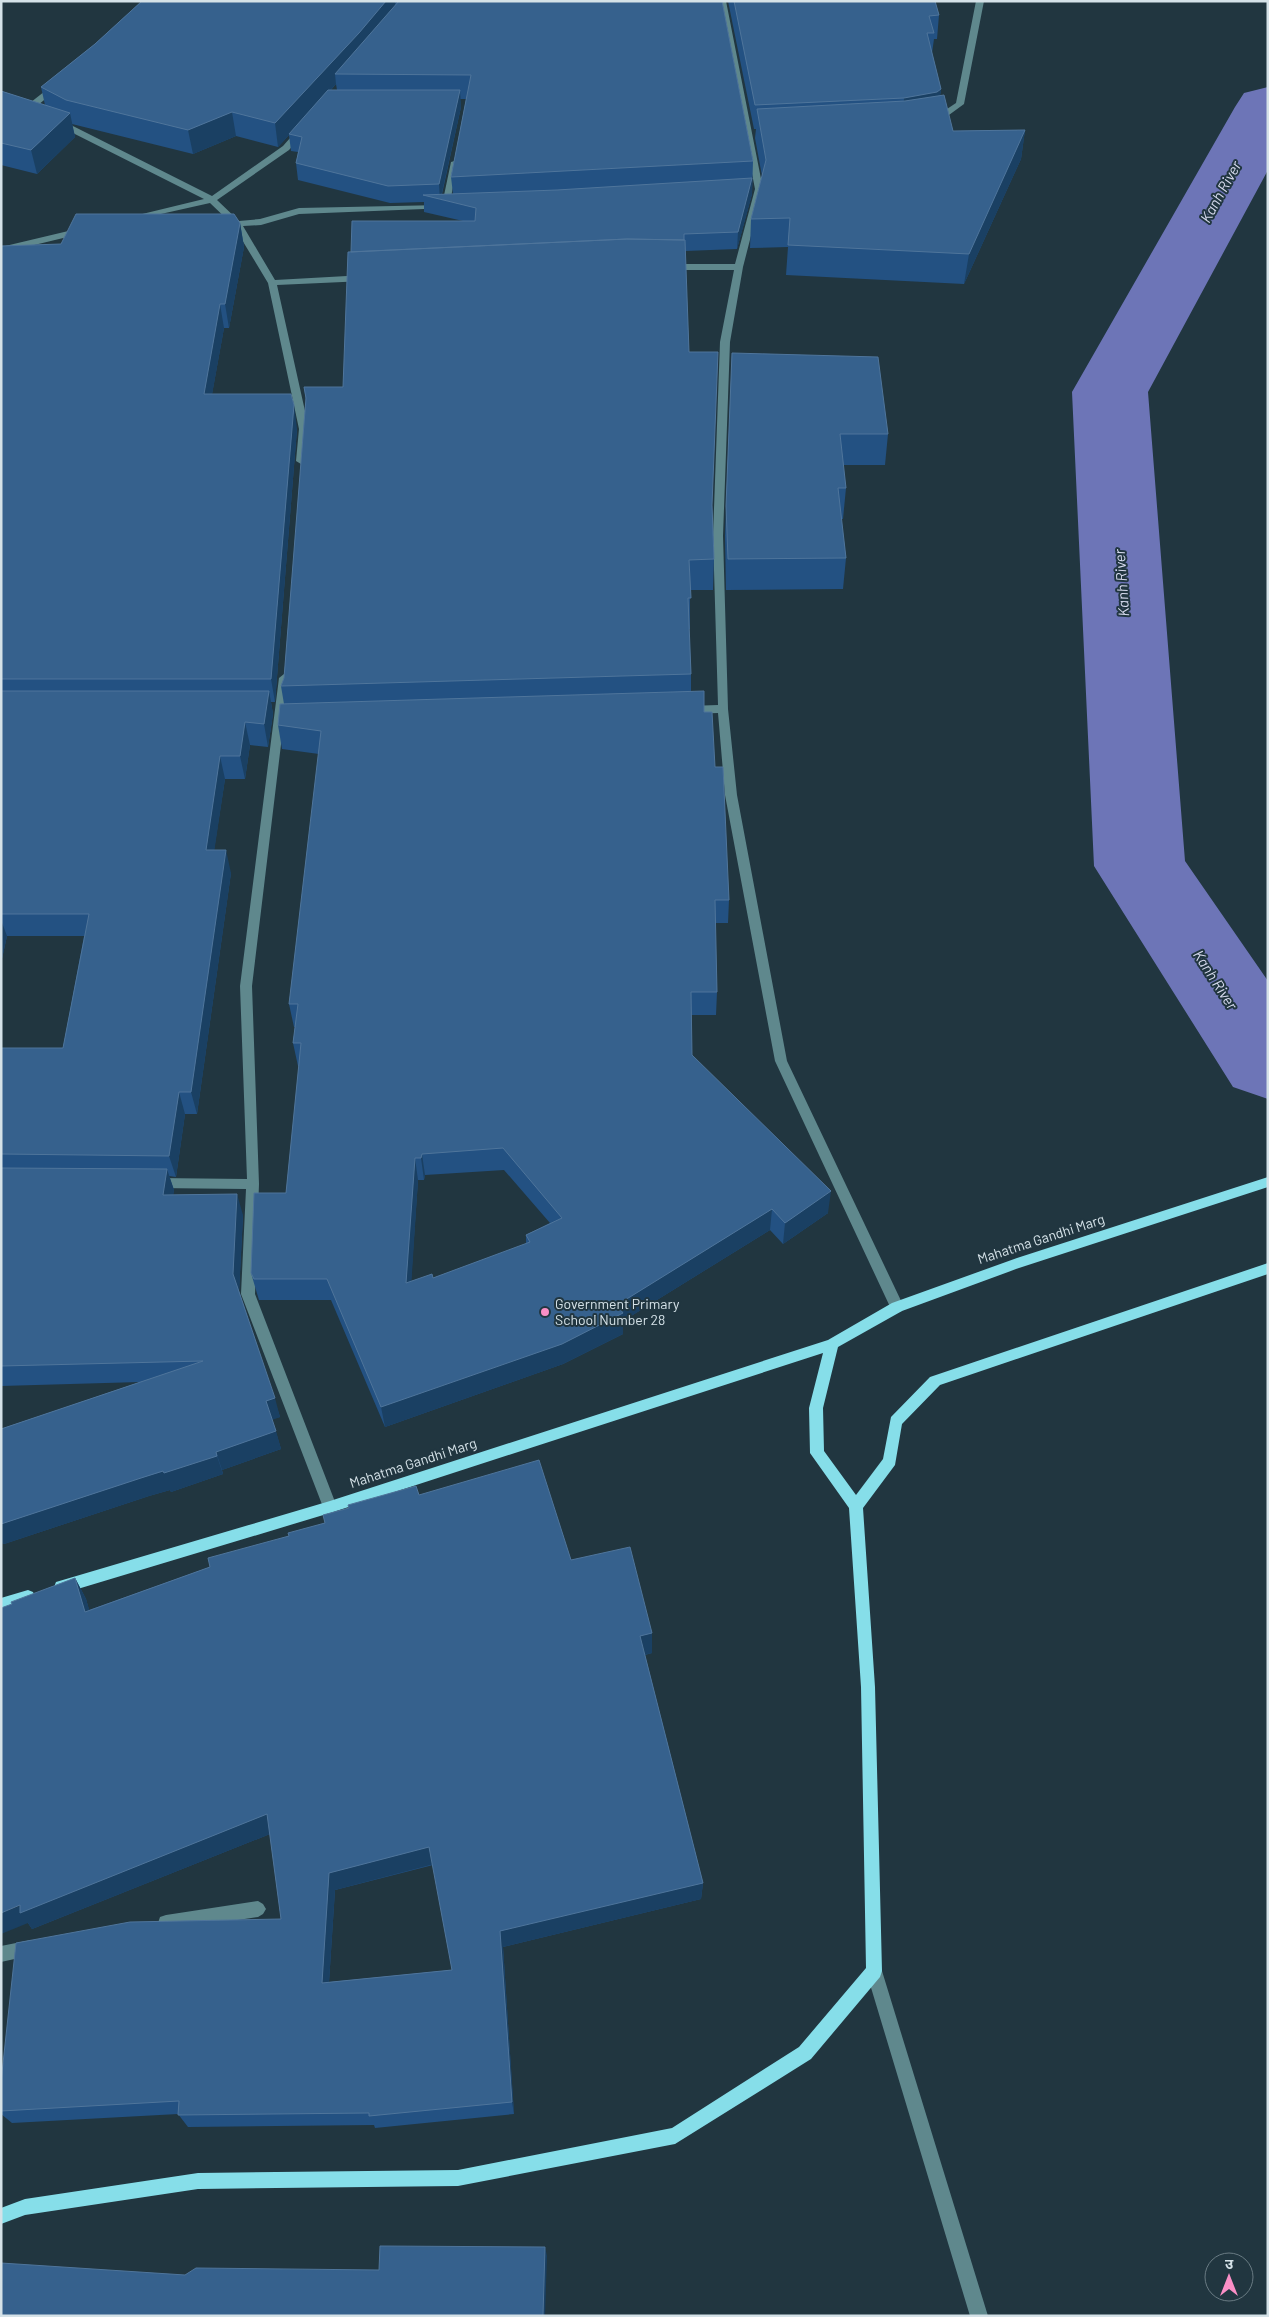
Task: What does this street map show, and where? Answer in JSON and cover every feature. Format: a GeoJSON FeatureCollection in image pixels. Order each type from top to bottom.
{"type":"FeatureCollection","features":[{"type":"Feature","properties":{"kind":"main road","name":"Mahatma Gandhi Marg"},"geometry":{"type":"LineString","coordinates":[[1,1605],[330,1507],[832,1344],[897,1306],[1017,1263],[1268,1182]]}},
{"type":"Feature","properties":{"kind":"main road"},"geometry":{"type":"LineString","coordinates":[[856,1506],[890,1461],[896,1421],[935,1381],[1268,1268]]}},
{"type":"Feature","properties":{"kind":"main road"},"geometry":{"type":"LineString","coordinates":[[1,2216],[25,2206],[198,2181],[458,2178],[674,2136],[805,2053],[874,1971],[868,1687],[856,1506],[817,1453],[816,1408],[832,1344]]}},
{"type":"Feature","properties":{"kind":"street"},"geometry":{"type":"LineString","coordinates":[[722,1],[754,134],[755,190],[739,267],[725,352],[718,536],[723,709],[731,795],[781,1061],[897,1306]]}},
{"type":"Feature","properties":{"kind":"street"},"geometry":{"type":"LineString","coordinates":[[926,122],[938,120],[960,104],[980,1]]}},
{"type":"Feature","properties":{"kind":"street"},"geometry":{"type":"LineString","coordinates":[[38,112],[26,106],[66,79]]}},
{"type":"Feature","properties":{"kind":"street"},"geometry":{"type":"LineString","coordinates":[[47,117],[212,200],[237,224],[272,283],[304,428],[300,477]]}},
{"type":"Feature","properties":{"kind":"street"},"geometry":{"type":"LineString","coordinates":[[125,220],[212,200],[286,148],[310,122]]}},
{"type":"Feature","properties":{"kind":"street"},"geometry":{"type":"LineString","coordinates":[[237,224],[261,222],[299,211],[450,206],[457,148]]}},
{"type":"Feature","properties":{"kind":"street"},"geometry":{"type":"LineString","coordinates":[[1,250],[86,230]]}},
{"type":"Feature","properties":{"kind":"street"},"geometry":{"type":"LineString","coordinates":[[1,238],[18,245]]}},
{"type":"Feature","properties":{"kind":"street"},"geometry":{"type":"LineString","coordinates":[[662,267],[739,267]]}},
{"type":"Feature","properties":{"kind":"street"},"geometry":{"type":"LineString","coordinates":[[272,283],[370,278]]}},
{"type":"Feature","properties":{"kind":"street"},"geometry":{"type":"LineString","coordinates":[[285,670],[277,708],[283,722],[246,986],[253,1184],[248,1294],[330,1507]]}},
{"type":"Feature","properties":{"kind":"street"},"geometry":{"type":"LineString","coordinates":[[675,710],[723,709]]}},
{"type":"Feature","properties":{"kind":"street"},"geometry":{"type":"LineString","coordinates":[[147,1183],[253,1184]]}},
{"type":"Feature","properties":{"kind":"street"},"geometry":{"type":"LineString","coordinates":[[154,1925],[258,1909]]}},
{"type":"Feature","properties":{"kind":"street"},"geometry":{"type":"LineString","coordinates":[[1,1954],[49,1944]]}},
{"type":"Feature","properties":{"kind":"street"},"geometry":{"type":"LineString","coordinates":[[874,1971],[980,2316]]}},
{"type":"Feature","properties":{"kind":"building"},"geometry":{"type":"Polygon","coordinates":[[[142,1],[386,1],[359,33],[275,123],[232,112],[188,130],[66,100],[41,87],[95,44],[142,1]]]}},
{"type":"Feature","properties":{"kind":"building"},"geometry":{"type":"Polygon","coordinates":[[[399,1],[722,1],[753,161],[451,177],[471,75],[335,74],[399,1]]]}},
{"type":"Feature","properties":{"kind":"building"},"geometry":{"type":"Polygon","coordinates":[[[734,1],[935,1],[939,15],[929,16],[934,33],[927,33],[941,89],[937,92],[904,98],[755,105],[734,1]]]}},
{"type":"Feature","properties":{"kind":"building"},"geometry":{"type":"Polygon","coordinates":[[[328,90],[460,90],[439,184],[388,186],[296,163],[302,137],[289,134],[328,90]]]}},
{"type":"Feature","properties":{"kind":"building"},"geometry":{"type":"Polygon","coordinates":[[[1,91],[70,113],[31,150],[1,143],[1,91]]]}},
{"type":"Feature","properties":{"kind":"building"},"geometry":{"type":"Polygon","coordinates":[[[944,95],[953,131],[1025,130],[969,254],[788,245],[790,218],[751,219],[766,160],[757,109],[905,101],[944,95]]]}},
{"type":"Feature","properties":{"kind":"building"},"geometry":{"type":"Polygon","coordinates":[[[752,178],[738,232],[684,234],[684,240],[627,239],[351,252],[352,221],[475,221],[476,208],[423,195],[557,190],[752,178]]]}},
{"type":"Feature","properties":{"kind":"building"},"geometry":{"type":"Polygon","coordinates":[[[76,214],[234,214],[240,223],[225,304],[220,304],[204,394],[291,394],[294,405],[271,679],[1,679],[1,246],[61,244],[76,214]]]}},
{"type":"Feature","properties":{"kind":"building"},"geometry":{"type":"Polygon","coordinates":[[[627,239],[685,240],[689,352],[718,352],[712,505],[714,559],[689,560],[691,598],[688,598],[691,674],[281,686],[284,678],[306,398],[304,387],[343,387],[348,252],[627,239]]]}},
{"type":"Feature","properties":{"kind":"building"},"geometry":{"type":"Polygon","coordinates":[[[732,353],[878,357],[888,434],[840,434],[846,488],[838,488],[846,558],[728,559],[726,506],[732,353]]]}},
{"type":"Feature","properties":{"kind":"building"},"geometry":{"type":"Polygon","coordinates":[[[1,691],[269,691],[264,724],[245,722],[240,756],[220,756],[206,850],[226,850],[191,1092],[179,1092],[169,1156],[1,1154],[1,1048],[63,1048],[89,914],[1,914],[1,691]]]}},
{"type":"Feature","properties":{"kind":"building"},"geometry":{"type":"Polygon","coordinates":[[[704,691],[704,712],[712,712],[715,767],[723,767],[729,900],[715,900],[717,992],[691,992],[692,1055],[831,1191],[785,1223],[772,1209],[617,1305],[623,1313],[562,1344],[381,1407],[327,1279],[254,1279],[251,1273],[254,1193],[286,1193],[301,1043],[293,1043],[298,1004],[289,1004],[321,731],[278,725],[280,704],[704,691]],[[503,1148],[422,1154],[421,1158],[415,1158],[406,1283],[432,1274],[433,1278],[530,1242],[526,1235],[562,1218],[503,1148]]]}},
{"type":"Feature","properties":{"kind":"building"},"geometry":{"type":"Polygon","coordinates":[[[1,1168],[167,1169],[163,1195],[237,1194],[233,1274],[275,1398],[266,1401],[276,1431],[216,1452],[217,1456],[164,1473],[163,1471],[1,1524],[1,1429],[203,1361],[1,1366],[1,1168]]]}},
{"type":"Feature","properties":{"kind":"building"},"geometry":{"type":"Polygon","coordinates":[[[539,1460],[571,1560],[630,1547],[652,1633],[640,1636],[703,1883],[500,1931],[512,2102],[369,2116],[369,2113],[178,2115],[179,2101],[1,2111],[1,2082],[16,1943],[130,1922],[281,1919],[267,1814],[20,1913],[20,1905],[1,1913],[1,1608],[12,1604],[11,1602],[75,1578],[85,1612],[210,1567],[208,1558],[289,1536],[288,1533],[325,1523],[323,1515],[349,1508],[348,1505],[416,1486],[419,1495],[539,1460]],[[429,1847],[329,1873],[322,1983],[452,1970],[429,1847]]]}},
{"type":"Feature","properties":{"kind":"building"},"geometry":{"type":"Polygon","coordinates":[[[380,2246],[545,2247],[543,2316],[1,2316],[1,2263],[185,2275],[196,2268],[379,2270],[380,2246]]]}},
{"type":"Feature","properties":{"kind":"waterway","name":"Kanh River"},"geometry":{"type":"LineString","coordinates":[[1268,107],[1110,392],[1140,866],[1268,1060]]}},
{"type":"Feature","properties":{"kind":"place","name":"Government Primary School Number 28"},"geometry":{"type":"Point","coordinates":[545,1312]}}]}
